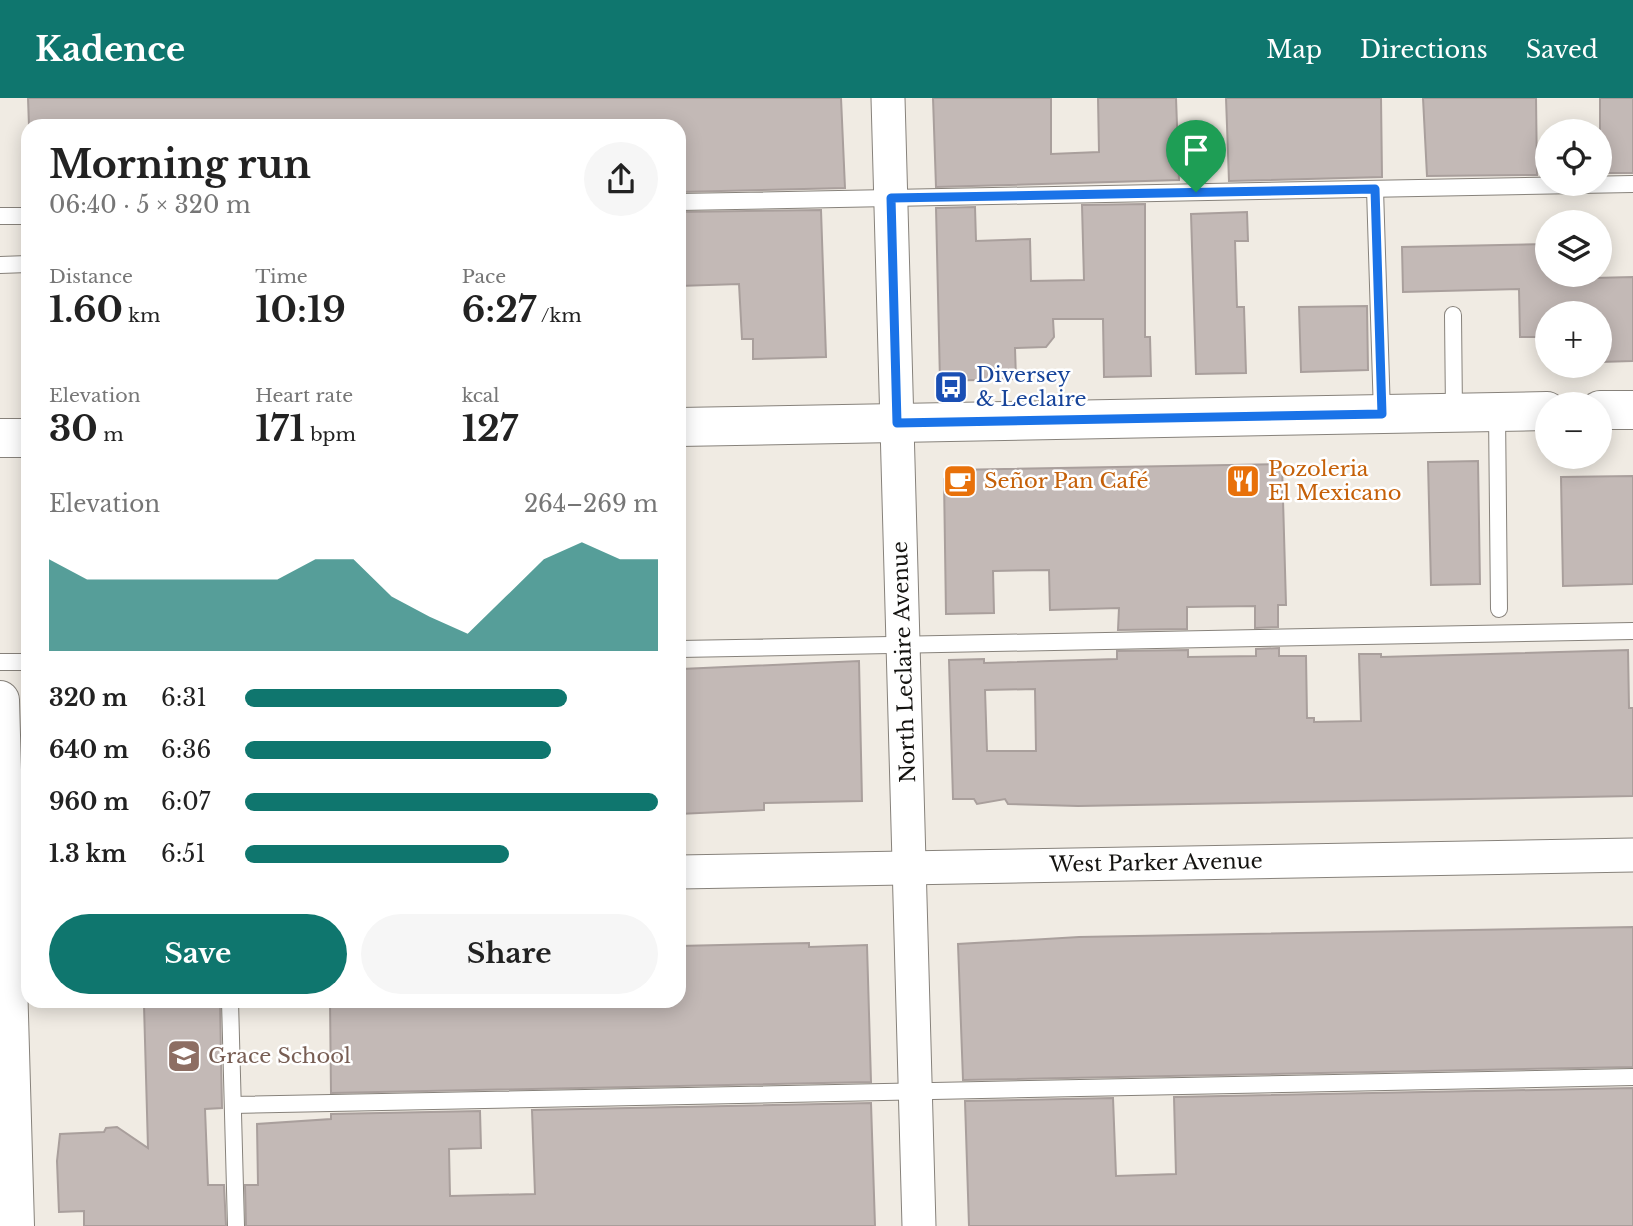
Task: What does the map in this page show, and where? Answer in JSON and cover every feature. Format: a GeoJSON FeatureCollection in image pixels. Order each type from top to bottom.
{"type":"FeatureCollection","features":[{"type":"Feature","properties":{"kind":"main road"},"geometry":{"type":"LineString","coordinates":[[1612,410],[1633,410]]}},
{"type":"Feature","properties":{"kind":"main road"},"geometry":{"type":"LineString","coordinates":[[686,427],[1535,411]]}},
{"type":"Feature","properties":{"kind":"main road"},"geometry":{"type":"LineString","coordinates":[[0,438],[21,438]]}},
{"type":"Feature","properties":{"kind":"main road"},"geometry":{"type":"LineString","coordinates":[[0,700],[11,884],[15,1226]]}},
{"type":"Feature","properties":{"kind":"street","name":"North Leclaire Avenue"},"geometry":{"type":"LineString","coordinates":[[888,98],[919,1226]]}},
{"type":"Feature","properties":{"kind":"street","name":"West Parker Avenue"},"geometry":{"type":"LineString","coordinates":[[686,872],[1633,855]]}},
{"type":"Feature","properties":{"kind":"lane"},"geometry":{"type":"LineString","coordinates":[[686,202],[1633,184]]}},
{"type":"Feature","properties":{"kind":"lane"},"geometry":{"type":"LineString","coordinates":[[1375,189],[1382,414]]}},
{"type":"Feature","properties":{"kind":"lane"},"geometry":{"type":"LineString","coordinates":[[0,216],[21,216]]}},
{"type":"Feature","properties":{"kind":"lane"},"geometry":{"type":"LineString","coordinates":[[0,265],[21,264]]}},
{"type":"Feature","properties":{"kind":"lane"},"geometry":{"type":"LineString","coordinates":[[1453,315],[1454,413]]}},
{"type":"Feature","properties":{"kind":"lane"},"geometry":{"type":"LineString","coordinates":[[1497,412],[1499,609]]}},
{"type":"Feature","properties":{"kind":"lane"},"geometry":{"type":"LineString","coordinates":[[686,649],[1633,631]]}},
{"type":"Feature","properties":{"kind":"lane"},"geometry":{"type":"LineString","coordinates":[[0,662],[21,662]]}},
{"type":"Feature","properties":{"kind":"lane"},"geometry":{"type":"LineString","coordinates":[[230,1008],[236,1226]]}},
{"type":"Feature","properties":{"kind":"lane"},"geometry":{"type":"LineString","coordinates":[[233,1105],[1633,1077]]}},
{"type":"Feature","properties":{"kind":"building"},"geometry":{"type":"Polygon","coordinates":[[[28,98],[841,98],[845,188],[686,192],[686,119],[29,119],[28,98]]]}},
{"type":"Feature","properties":{"kind":"building"},"geometry":{"type":"Polygon","coordinates":[[[933,98],[1051,98],[1051,154],[1099,152],[1098,98],[1176,98],[1179,180],[936,187],[933,98]]]}},
{"type":"Feature","properties":{"kind":"building"},"geometry":{"type":"Polygon","coordinates":[[[1226,98],[1381,98],[1382,177],[1229,181],[1226,98]]]}},
{"type":"Feature","properties":{"kind":"building"},"geometry":{"type":"Polygon","coordinates":[[[1423,98],[1536,98],[1535,175],[1427,176],[1423,98]]]}},
{"type":"Feature","properties":{"kind":"building"},"geometry":{"type":"Polygon","coordinates":[[[1600,98],[1633,98],[1633,173],[1612,173],[1612,119],[1600,119],[1600,98]]]}},
{"type":"Feature","properties":{"kind":"building"},"geometry":{"type":"Polygon","coordinates":[[[1145,204],[1145,337],[1150,337],[1151,376],[1104,377],[1103,319],[1053,319],[1054,337],[1046,347],[1015,348],[1016,379],[940,381],[936,208],[975,207],[976,241],[1030,239],[1031,281],[1084,280],[1082,205],[1145,204]]]}},
{"type":"Feature","properties":{"kind":"building"},"geometry":{"type":"Polygon","coordinates":[[[821,210],[826,357],[753,359],[753,339],[742,339],[739,284],[686,286],[686,212],[821,210]]]}},
{"type":"Feature","properties":{"kind":"building"},"geometry":{"type":"Polygon","coordinates":[[[1247,212],[1248,241],[1235,241],[1237,307],[1244,307],[1246,373],[1196,374],[1191,214],[1247,212]]]}},
{"type":"Feature","properties":{"kind":"building"},"geometry":{"type":"Polygon","coordinates":[[[1535,244],[1535,287],[1612,287],[1612,278],[1633,277],[1633,361],[1612,362],[1612,301],[1535,301],[1535,337],[1520,337],[1519,289],[1403,292],[1402,247],[1535,244]]]}},
{"type":"Feature","properties":{"kind":"building"},"geometry":{"type":"Polygon","coordinates":[[[1367,306],[1368,370],[1301,372],[1299,307],[1367,306]]]}},
{"type":"Feature","properties":{"kind":"building"},"geometry":{"type":"Polygon","coordinates":[[[1478,461],[1480,584],[1431,585],[1428,462],[1478,461]]]}},
{"type":"Feature","properties":{"kind":"building"},"geometry":{"type":"Polygon","coordinates":[[[1282,464],[1286,605],[1278,605],[1278,627],[1255,628],[1255,606],[1187,607],[1187,629],[1118,630],[1119,608],[1050,610],[1049,570],[993,571],[994,613],[946,614],[944,479],[951,470],[1282,464]]]}},
{"type":"Feature","properties":{"kind":"building"},"geometry":{"type":"Polygon","coordinates":[[[1633,476],[1633,584],[1563,586],[1561,477],[1633,476]]]}},
{"type":"Feature","properties":{"kind":"building"},"geometry":{"type":"Polygon","coordinates":[[[1279,648],[1279,656],[1306,656],[1307,718],[1314,718],[1314,722],[1361,721],[1359,654],[1381,654],[1381,657],[1628,650],[1629,708],[1633,708],[1633,796],[1078,806],[1008,804],[1005,799],[977,804],[974,799],[953,799],[949,660],[984,659],[984,663],[1117,659],[1117,651],[1188,650],[1188,657],[1256,656],[1256,649],[1279,648]],[[1035,689],[985,690],[987,751],[1036,751],[1035,689]]]}},
{"type":"Feature","properties":{"kind":"building"},"geometry":{"type":"Polygon","coordinates":[[[859,661],[862,801],[764,803],[764,810],[686,814],[686,669],[859,661]]]}},
{"type":"Feature","properties":{"kind":"building"},"geometry":{"type":"Polygon","coordinates":[[[1633,927],[1633,1067],[963,1080],[958,944],[1079,937],[1633,927]]]}},
{"type":"Feature","properties":{"kind":"building"},"geometry":{"type":"Polygon","coordinates":[[[809,943],[809,947],[867,945],[871,1082],[331,1093],[330,1008],[686,1008],[686,946],[809,943]]]}},
{"type":"Feature","properties":{"kind":"building"},"geometry":{"type":"Polygon","coordinates":[[[144,1008],[220,1008],[222,1108],[205,1109],[208,1185],[224,1185],[226,1226],[84,1226],[84,1211],[59,1212],[57,1161],[60,1134],[104,1132],[106,1128],[117,1127],[148,1148],[144,1008]]]}},
{"type":"Feature","properties":{"kind":"building"},"geometry":{"type":"Polygon","coordinates":[[[1633,1088],[1633,1226],[969,1226],[965,1101],[1113,1098],[1116,1176],[1176,1174],[1174,1097],[1633,1088]]]}},
{"type":"Feature","properties":{"kind":"building"},"geometry":{"type":"Polygon","coordinates":[[[871,1103],[875,1226],[246,1226],[245,1185],[258,1185],[257,1124],[331,1119],[331,1114],[480,1111],[481,1148],[449,1149],[450,1196],[535,1194],[532,1110],[871,1103]]]}},
{"type":"Feature","properties":{"kind":"place","name":"Diversey & Leclaire"},"geometry":{"type":"Point","coordinates":[951,387]}},
{"type":"Feature","properties":{"kind":"place","name":"Señor Pan Café"},"geometry":{"type":"Point","coordinates":[960,481]}},
{"type":"Feature","properties":{"kind":"place","name":"Pozoleria El Mexicano"},"geometry":{"type":"Point","coordinates":[1243,481]}},
{"type":"Feature","properties":{"kind":"place","name":"Grace School"},"geometry":{"type":"Point","coordinates":[184,1056]}},
{"type":"Feature","properties":{"kind":"route"},"geometry":{"type":"LineString","coordinates":[[1375,189],[1382,414],[897,423],[891,198],[1196,192],[1375,189]]}}]}
